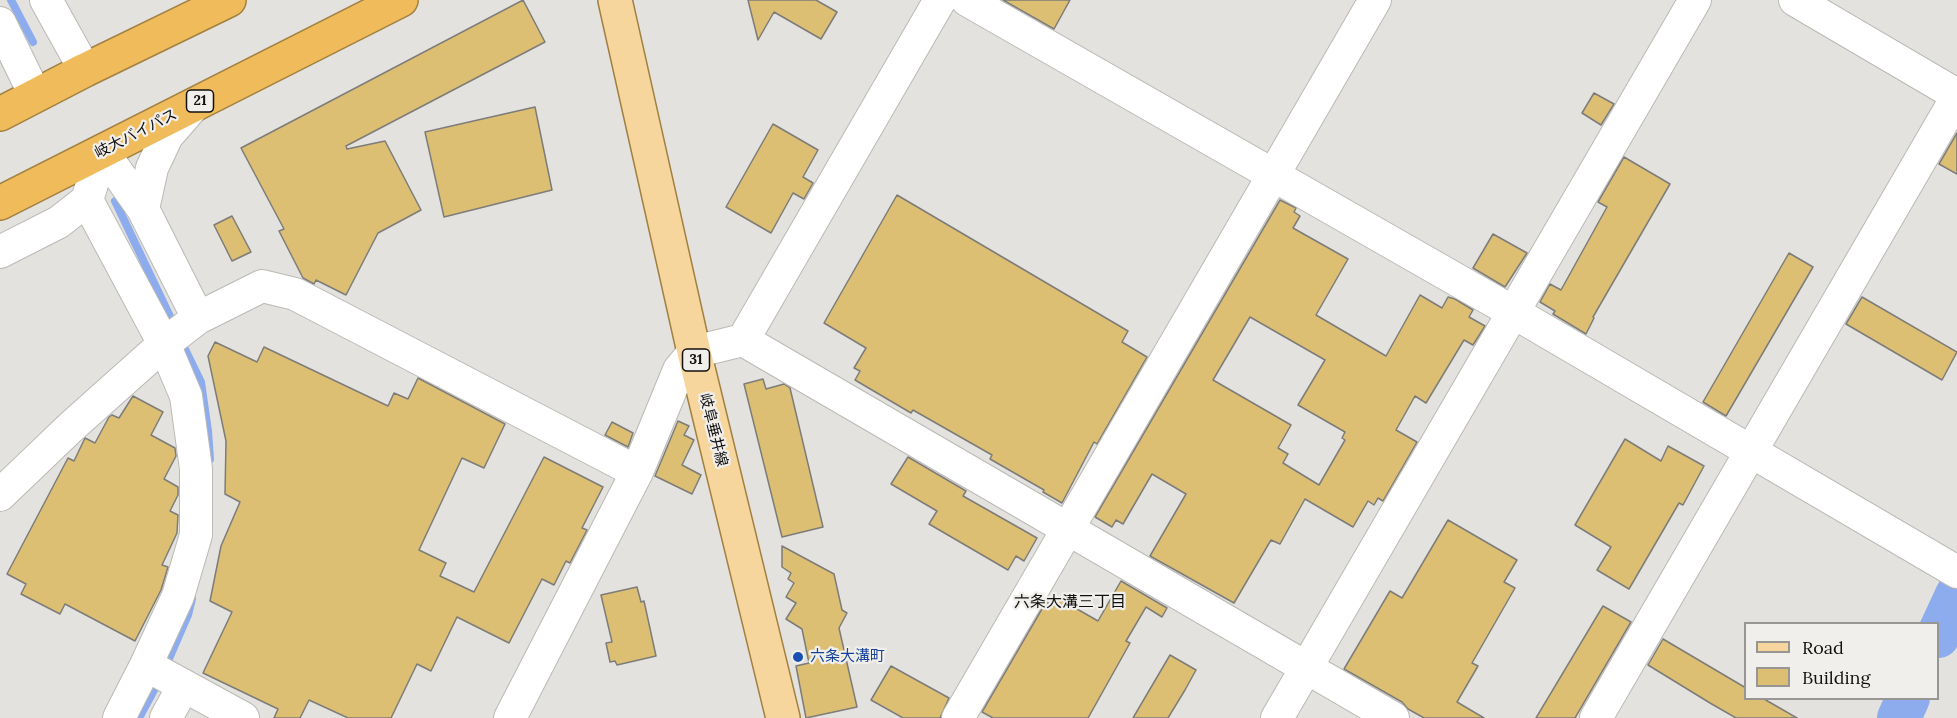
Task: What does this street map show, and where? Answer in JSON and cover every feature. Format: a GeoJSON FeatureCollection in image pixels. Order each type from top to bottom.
{"type":"FeatureCollection","features":[{"type":"Feature","properties":{"kind":"highway"},"geometry":{"type":"LineString","coordinates":[[0,114],[229,0]]}},
{"type":"Feature","properties":{"kind":"highway","name":"岐大バイパス"},"geometry":{"type":"LineString","coordinates":[[0,203],[401,0]]}},
{"type":"Feature","properties":{"kind":"main road","name":"岐阜垂井線"},"geometry":{"type":"LineString","coordinates":[[615,0],[694,352],[783,718]]}},
{"type":"Feature","properties":{"kind":"street"},"geometry":{"type":"LineString","coordinates":[[46,0],[85,70]]}},
{"type":"Feature","properties":{"kind":"street"},"geometry":{"type":"LineString","coordinates":[[743,340],[940,0]]}},
{"type":"Feature","properties":{"kind":"street"},"geometry":{"type":"LineString","coordinates":[[967,0],[1513,312],[1957,572]]}},
{"type":"Feature","properties":{"kind":"street"},"geometry":{"type":"LineString","coordinates":[[958,718],[1375,0]]}},
{"type":"Feature","properties":{"kind":"street"},"geometry":{"type":"LineString","coordinates":[[1277,718],[1695,0]]}},
{"type":"Feature","properties":{"kind":"street"},"geometry":{"type":"LineString","coordinates":[[1596,718],[1957,96],[1795,0]]}},
{"type":"Feature","properties":{"kind":"street"},"geometry":{"type":"LineString","coordinates":[[0,23],[35,95]]}},
{"type":"Feature","properties":{"kind":"street"},"geometry":{"type":"LineString","coordinates":[[143,209],[152,168],[167,136],[194,104]]}},
{"type":"Feature","properties":{"kind":"street"},"geometry":{"type":"LineString","coordinates":[[0,252],[59,222],[87,200],[103,152]]}},
{"type":"Feature","properties":{"kind":"street"},"geometry":{"type":"LineString","coordinates":[[103,152],[143,209],[198,318]]}},
{"type":"Feature","properties":{"kind":"street"},"geometry":{"type":"LineString","coordinates":[[87,200],[164,344],[186,396],[196,469],[196,535],[178,596],[119,718]]}},
{"type":"Feature","properties":{"kind":"street"},"geometry":{"type":"LineString","coordinates":[[0,495],[71,427],[164,344],[198,318],[262,286],[295,294],[637,472]]}},
{"type":"Feature","properties":{"kind":"street"},"geometry":{"type":"LineString","coordinates":[[510,718],[637,472],[679,370],[694,352],[743,340],[1393,718]]}},
{"type":"Feature","properties":{"kind":"street"},"geometry":{"type":"LineString","coordinates":[[146,665],[243,718]]}},
{"type":"Feature","properties":{"kind":"street"},"geometry":{"type":"LineString","coordinates":[[166,718],[183,687]]}},
{"type":"Feature","properties":{"kind":"building"},"geometry":{"type":"Polygon","coordinates":[[[523,0],[545,42],[346,146],[347,149],[385,141],[421,210],[378,233],[346,295],[316,280],[314,284],[303,278],[279,231],[284,229],[241,148],[523,0]]]}},
{"type":"Feature","properties":{"kind":"building"},"geometry":{"type":"Polygon","coordinates":[[[748,0],[816,0],[837,12],[821,39],[774,12],[758,40],[748,0]]]}},
{"type":"Feature","properties":{"kind":"building"},"geometry":{"type":"Polygon","coordinates":[[[1003,0],[1070,0],[1054,29],[1003,0]]]}},
{"type":"Feature","properties":{"kind":"building"},"geometry":{"type":"Polygon","coordinates":[[[1594,93],[1614,104],[1601,125],[1582,113],[1594,93]]]}},
{"type":"Feature","properties":{"kind":"building"},"geometry":{"type":"Polygon","coordinates":[[[535,107],[552,190],[444,217],[425,132],[535,107]]]}},
{"type":"Feature","properties":{"kind":"building"},"geometry":{"type":"Polygon","coordinates":[[[773,124],[818,150],[803,177],[813,183],[804,199],[793,193],[771,233],[726,207],[773,124]]]}},
{"type":"Feature","properties":{"kind":"building"},"geometry":{"type":"Polygon","coordinates":[[[1957,133],[1957,174],[1939,164],[1957,133]]]}},
{"type":"Feature","properties":{"kind":"building"},"geometry":{"type":"Polygon","coordinates":[[[1624,157],[1670,184],[1593,317],[1586,334],[1553,314],[1555,311],[1540,302],[1550,284],[1561,290],[1607,207],[1598,202],[1624,157]]]}},
{"type":"Feature","properties":{"kind":"building"},"geometry":{"type":"Polygon","coordinates":[[[897,195],[1128,331],[1122,342],[1147,357],[1097,444],[1094,442],[1062,503],[990,459],[992,455],[913,410],[911,413],[855,380],[860,371],[854,368],[866,348],[824,323],[897,195]]]}},
{"type":"Feature","properties":{"kind":"building"},"geometry":{"type":"Polygon","coordinates":[[[1280,200],[1296,208],[1294,212],[1300,216],[1293,228],[1348,259],[1316,315],[1386,356],[1420,295],[1442,308],[1448,297],[1455,299],[1473,310],[1469,317],[1485,326],[1473,345],[1464,340],[1426,403],[1415,396],[1396,430],[1417,442],[1383,501],[1378,498],[1374,505],[1368,501],[1353,527],[1305,499],[1280,544],[1271,540],[1234,603],[1150,556],[1186,494],[1152,474],[1123,524],[1116,520],[1112,527],[1095,517],[1280,200]],[[1250,317],[1213,380],[1291,425],[1278,448],[1288,454],[1283,463],[1319,485],[1345,440],[1342,438],[1345,432],[1298,405],[1325,360],[1250,317]]]}},
{"type":"Feature","properties":{"kind":"building"},"geometry":{"type":"Polygon","coordinates":[[[232,216],[251,252],[232,261],[214,225],[232,216]]]}},
{"type":"Feature","properties":{"kind":"building"},"geometry":{"type":"Polygon","coordinates":[[[1493,234],[1527,253],[1505,287],[1473,268],[1493,234]]]}},
{"type":"Feature","properties":{"kind":"building"},"geometry":{"type":"Polygon","coordinates":[[[1789,253],[1813,267],[1726,416],[1703,402],[1789,253]]]}},
{"type":"Feature","properties":{"kind":"building"},"geometry":{"type":"Polygon","coordinates":[[[1862,297],[1957,352],[1942,380],[1846,324],[1862,297]]]}},
{"type":"Feature","properties":{"kind":"building"},"geometry":{"type":"Polygon","coordinates":[[[215,342],[257,362],[264,347],[388,406],[394,393],[408,399],[418,378],[505,424],[484,468],[462,458],[419,550],[446,563],[440,576],[474,592],[544,457],[603,487],[582,528],[587,530],[570,563],[566,561],[554,585],[542,579],[509,643],[457,617],[431,671],[417,664],[391,718],[348,718],[309,700],[300,718],[274,718],[278,709],[203,673],[232,612],[210,601],[221,546],[240,502],[225,494],[226,441],[208,356],[215,342]]]}},
{"type":"Feature","properties":{"kind":"building"},"geometry":{"type":"Polygon","coordinates":[[[763,379],[766,389],[784,384],[790,388],[823,527],[782,537],[744,384],[763,379]]]}},
{"type":"Feature","properties":{"kind":"building"},"geometry":{"type":"Polygon","coordinates":[[[133,396],[163,412],[151,435],[175,448],[176,456],[164,479],[178,487],[178,495],[170,511],[178,515],[177,533],[162,565],[168,567],[161,590],[135,641],[65,604],[60,614],[21,594],[26,584],[7,574],[68,458],[74,461],[85,438],[95,443],[109,417],[112,415],[119,418],[133,396]]]}},
{"type":"Feature","properties":{"kind":"building"},"geometry":{"type":"Polygon","coordinates":[[[678,421],[689,426],[684,435],[694,440],[682,465],[701,475],[692,494],[655,476],[678,421]]]}},
{"type":"Feature","properties":{"kind":"building"},"geometry":{"type":"Polygon","coordinates":[[[612,422],[633,433],[628,447],[605,435],[612,422]]]}},
{"type":"Feature","properties":{"kind":"building"},"geometry":{"type":"Polygon","coordinates":[[[1625,439],[1661,461],[1668,446],[1704,466],[1683,505],[1679,503],[1629,589],[1597,570],[1611,547],[1575,525],[1625,439]]]}},
{"type":"Feature","properties":{"kind":"building"},"geometry":{"type":"Polygon","coordinates":[[[908,457],[966,491],[963,496],[1037,538],[1024,561],[1016,556],[1008,570],[929,524],[937,511],[891,484],[908,457]]]}},
{"type":"Feature","properties":{"kind":"building"},"geometry":{"type":"Polygon","coordinates":[[[1448,520],[1517,560],[1504,582],[1515,588],[1472,663],[1478,666],[1457,702],[1484,718],[1424,718],[1408,709],[1402,702],[1344,669],[1390,591],[1402,598],[1448,520]]]}},
{"type":"Feature","properties":{"kind":"building"},"geometry":{"type":"Polygon","coordinates":[[[782,546],[834,574],[842,610],[847,613],[839,628],[857,707],[806,718],[796,666],[809,663],[802,629],[786,619],[796,603],[786,597],[794,583],[788,579],[791,573],[782,567],[782,546]]]}},
{"type":"Feature","properties":{"kind":"building"},"geometry":{"type":"Polygon","coordinates":[[[1121,581],[1167,608],[1162,617],[1146,607],[1126,641],[1130,643],[1088,718],[993,718],[982,712],[1046,602],[1054,606],[1058,598],[1098,621],[1121,581]]]}},
{"type":"Feature","properties":{"kind":"building"},"geometry":{"type":"Polygon","coordinates":[[[637,587],[641,602],[644,601],[656,656],[617,665],[615,661],[610,662],[606,643],[612,642],[601,595],[637,587]]]}},
{"type":"Feature","properties":{"kind":"building"},"geometry":{"type":"Polygon","coordinates":[[[1603,606],[1631,622],[1575,718],[1536,718],[1603,606]]]}},
{"type":"Feature","properties":{"kind":"building"},"geometry":{"type":"Polygon","coordinates":[[[1663,639],[1744,687],[1744,700],[1766,700],[1797,718],[1736,718],[1648,665],[1663,639]]]}},
{"type":"Feature","properties":{"kind":"building"},"geometry":{"type":"Polygon","coordinates":[[[1170,655],[1196,670],[1185,690],[1168,718],[1133,718],[1170,655]]]}},
{"type":"Feature","properties":{"kind":"building"},"geometry":{"type":"Polygon","coordinates":[[[891,666],[949,698],[940,718],[903,718],[871,700],[891,666]]]}},
{"type":"Feature","properties":{"kind":"waterway"},"geometry":{"type":"LineString","coordinates":[[11,0],[33,42]]}},
{"type":"Feature","properties":{"kind":"waterway"},"geometry":{"type":"LineString","coordinates":[[115,201],[175,327]]}},
{"type":"Feature","properties":{"kind":"waterway"},"geometry":{"type":"LineString","coordinates":[[181,341],[201,382],[210,459]]}},
{"type":"Feature","properties":{"kind":"waterway"},"geometry":{"type":"LineString","coordinates":[[1939,634],[1957,595]]}},
{"type":"Feature","properties":{"kind":"waterway"},"geometry":{"type":"LineString","coordinates":[[165,668],[188,615],[192,599]]}},
{"type":"Feature","properties":{"kind":"waterway"},"geometry":{"type":"LineString","coordinates":[[139,718],[160,679]]}},
{"type":"Feature","properties":{"kind":"waterway"},"geometry":{"type":"LineString","coordinates":[[1899,718],[1907,700]]}},
{"type":"Feature","properties":{"kind":"place","name":"六条大溝町"},"geometry":{"type":"Point","coordinates":[798,657]}},
{"type":"Feature","properties":{"kind":"district","name":"六条大溝三丁目"},"geometry":{"type":"Point","coordinates":[1070,602]}}]}
